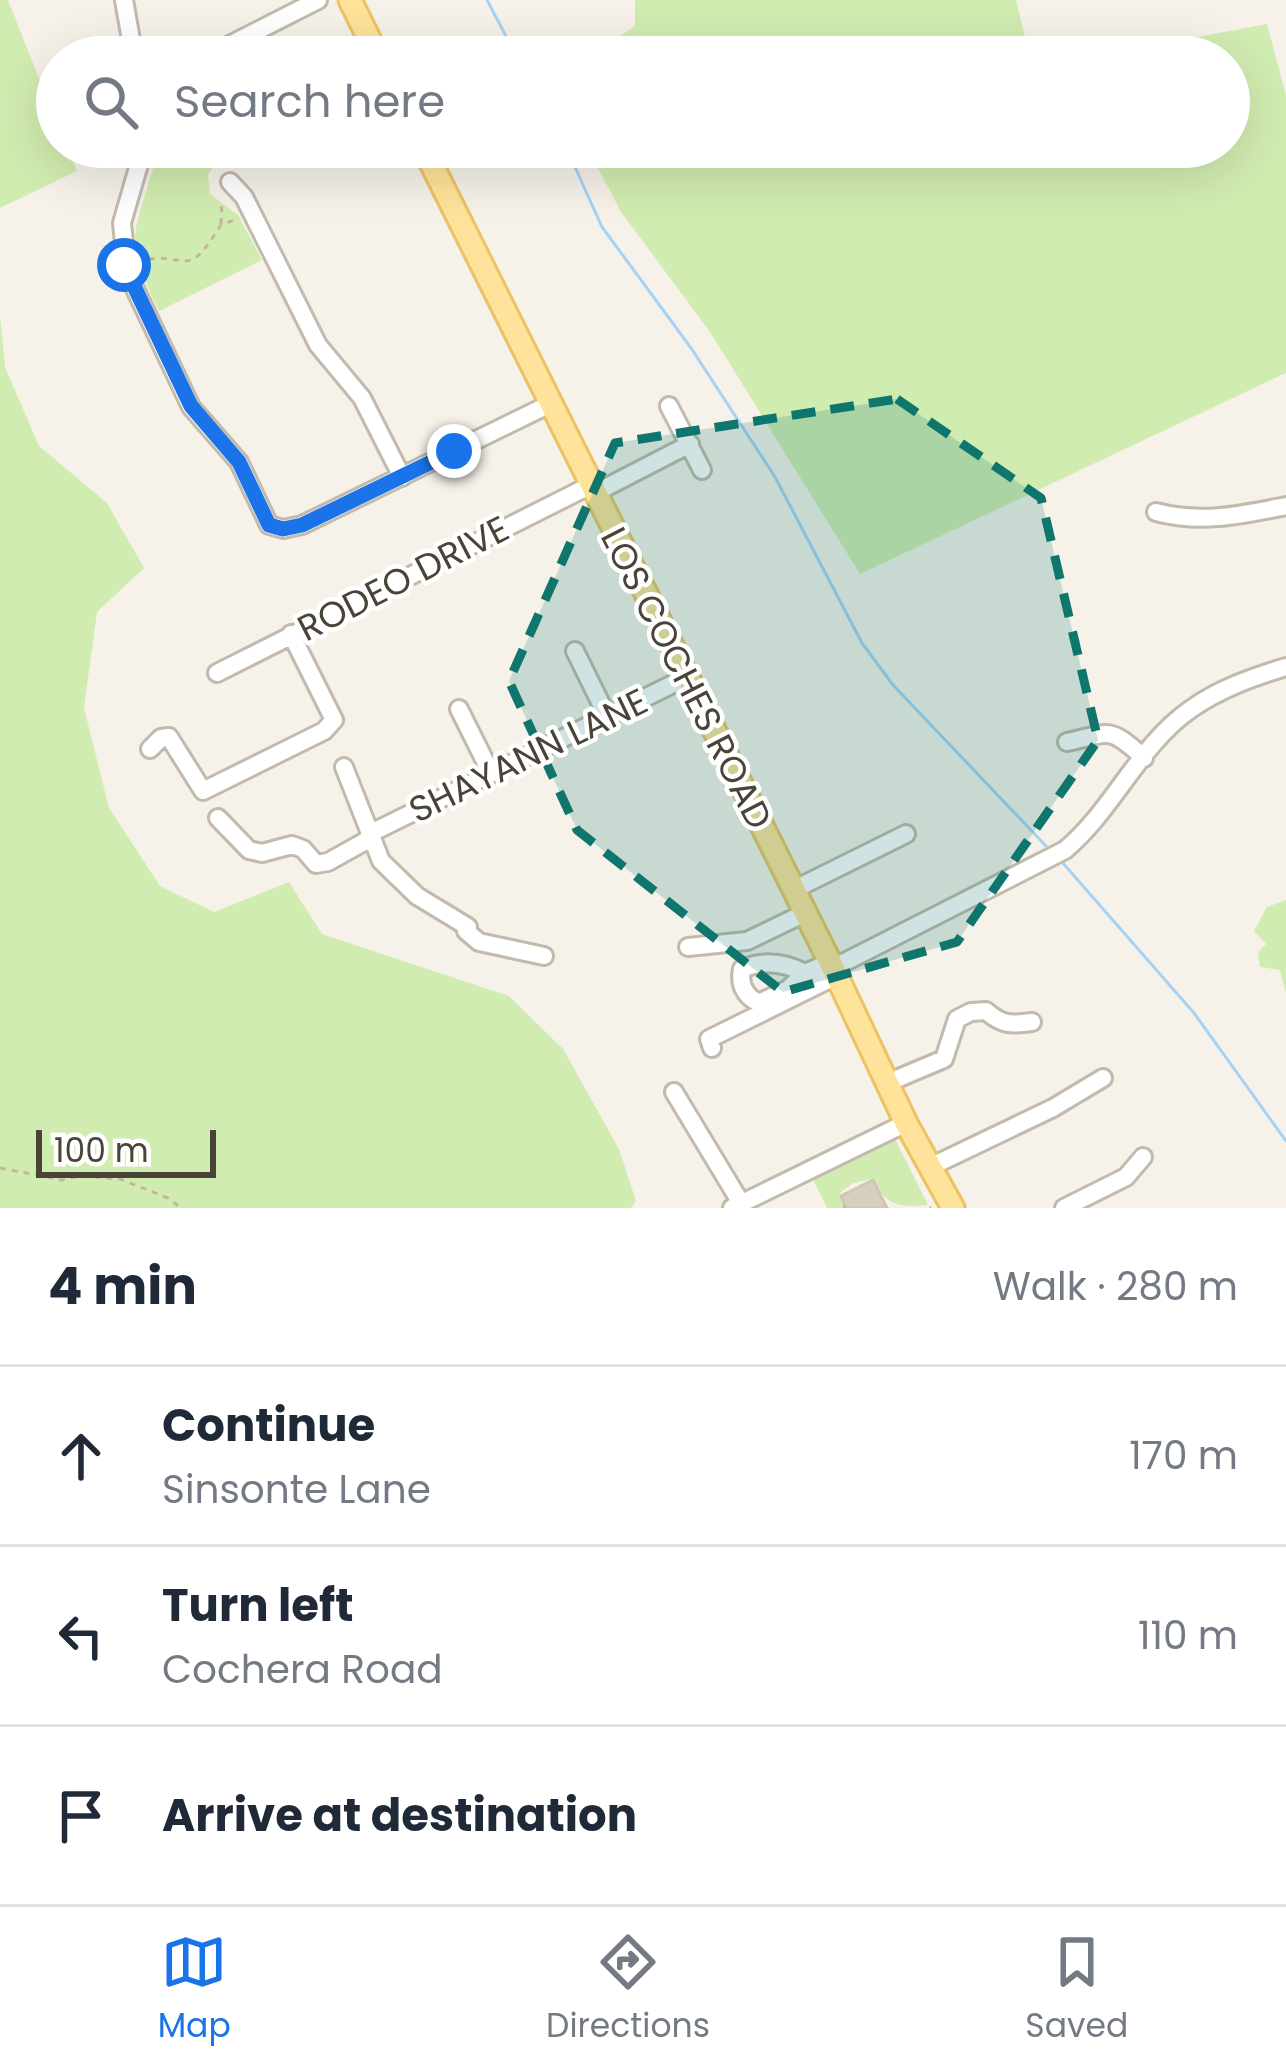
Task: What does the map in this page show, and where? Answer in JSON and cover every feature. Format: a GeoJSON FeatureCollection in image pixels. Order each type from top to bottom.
{"type":"FeatureCollection","features":[{"type":"Feature","properties":{"kind":"main road"},"geometry":{"type":"LineString","coordinates":[[350,0],[368,36]]}},
{"type":"Feature","properties":{"kind":"main road","name":"LOS COCHES ROAD"},"geometry":{"type":"LineString","coordinates":[[433,168],[906,1123],[953,1208]]}},
{"type":"Feature","properties":{"kind":"street"},"geometry":{"type":"LineString","coordinates":[[124,0],[130,36]]}},
{"type":"Feature","properties":{"kind":"street"},"geometry":{"type":"LineString","coordinates":[[247,36],[318,0]]}},
{"type":"Feature","properties":{"kind":"street"},"geometry":{"type":"LineString","coordinates":[[138,168],[122,223],[127,272],[191,406],[243,468],[267,523],[283,529],[297,527],[550,404]]}},
{"type":"Feature","properties":{"kind":"street"},"geometry":{"type":"LineString","coordinates":[[230,182],[246,200],[318,345],[362,398],[402,477]]}},
{"type":"Feature","properties":{"kind":"street"},"geometry":{"type":"LineString","coordinates":[[670,406],[702,470]]}},
{"type":"Feature","properties":{"kind":"street","name":"RODEO DRIVE"},"geometry":{"type":"LineString","coordinates":[[217,673],[690,444]]}},
{"type":"Feature","properties":{"kind":"street"},"geometry":{"type":"LineString","coordinates":[[1156,512],[1214,519],[1286,506]]}},
{"type":"Feature","properties":{"kind":"street"},"geometry":{"type":"LineString","coordinates":[[150,748],[169,737],[203,791],[324,731],[334,720],[291,634]]}},
{"type":"Feature","properties":{"kind":"street"},"geometry":{"type":"LineString","coordinates":[[574,651],[607,716]]}},
{"type":"Feature","properties":{"kind":"street"},"geometry":{"type":"LineString","coordinates":[[712,1048],[709,1039],[833,969],[1065,850],[1094,823],[1144,758],[1190,709],[1243,682],[1286,668]]}},
{"type":"Feature","properties":{"kind":"street","name":"SHAYANN LANE"},"geometry":{"type":"LineString","coordinates":[[218,818],[249,850],[262,854],[292,845],[303,849],[316,864],[328,862],[491,773],[687,677]]}},
{"type":"Feature","properties":{"kind":"street"},"geometry":{"type":"LineString","coordinates":[[459,709],[491,773]]}},
{"type":"Feature","properties":{"kind":"street"},"geometry":{"type":"LineString","coordinates":[[1067,742],[1106,733],[1144,758]]}},
{"type":"Feature","properties":{"kind":"street"},"geometry":{"type":"LineString","coordinates":[[344,767],[381,861],[397,881],[468,927],[466,931],[479,942],[544,956]]}},
{"type":"Feature","properties":{"kind":"street"},"geometry":{"type":"LineString","coordinates":[[793,890],[906,834]]}},
{"type":"Feature","properties":{"kind":"street"},"geometry":{"type":"LineString","coordinates":[[688,947],[747,941],[805,913]]}},
{"type":"Feature","properties":{"kind":"street"},"geometry":{"type":"LineString","coordinates":[[805,973],[833,969]]}},
{"type":"Feature","properties":{"kind":"street"},"geometry":{"type":"LineString","coordinates":[[887,1083],[944,1059],[958,1019],[971,1012],[986,1011],[1000,1023],[1011,1025],[1032,1022]]}},
{"type":"Feature","properties":{"kind":"street"},"geometry":{"type":"LineString","coordinates":[[932,1166],[1053,1108],[1103,1078]]}},
{"type":"Feature","properties":{"kind":"street"},"geometry":{"type":"LineString","coordinates":[[674,1092],[736,1206],[906,1123]]}},
{"type":"Feature","properties":{"kind":"street"},"geometry":{"type":"LineString","coordinates":[[1064,1208],[1123,1179],[1143,1156]]}},
{"type":"Feature","properties":{"kind":"path"},"geometry":{"type":"LineString","coordinates":[[136,262],[194,260],[207,250],[224,217],[222,202]]}},
{"type":"Feature","properties":{"kind":"path"},"geometry":{"type":"LineString","coordinates":[[219,226],[242,218]]}},
{"type":"Feature","properties":{"kind":"path"},"geometry":{"type":"LineString","coordinates":[[0,1168],[62,1180],[79,1176],[119,1179],[182,1208]]}},
{"type":"Feature","properties":{"kind":"highlighted area"},"geometry":{"type":"Polygon","coordinates":[[[897,399],[1041,498],[1098,740],[957,942],[783,992],[577,830],[509,681],[615,443],[897,399]]]}},
{"type":"Feature","properties":{"kind":"green space"},"geometry":{"type":"Polygon","coordinates":[[[0,0],[8,0],[36,71],[36,168],[77,171],[0,208],[0,0]]]}},
{"type":"Feature","properties":{"kind":"green space"},"geometry":{"type":"Polygon","coordinates":[[[635,0],[1016,0],[1025,36],[620,36],[635,26],[635,0]]]}},
{"type":"Feature","properties":{"kind":"green space"},"geometry":{"type":"Polygon","coordinates":[[[1267,24],[1286,95],[1286,373],[860,574],[710,332],[621,212],[598,168],[1250,168],[1250,36],[1203,36],[1267,24]]]}},
{"type":"Feature","properties":{"kind":"green space"},"geometry":{"type":"Polygon","coordinates":[[[153,168],[212,168],[208,175],[210,194],[238,215],[262,260],[159,311],[139,265],[138,219],[153,168]]]}},
{"type":"Feature","properties":{"kind":"green space"},"geometry":{"type":"Polygon","coordinates":[[[0,316],[5,367],[39,446],[107,503],[144,568],[97,612],[84,708],[109,808],[160,886],[214,912],[289,882],[322,934],[509,996],[563,1049],[619,1149],[636,1201],[631,1208],[0,1208],[0,316]]]}},
{"type":"Feature","properties":{"kind":"green space"},"geometry":{"type":"Polygon","coordinates":[[[1286,900],[1286,993],[1280,970],[1260,967],[1258,952],[1266,944],[1254,931],[1267,907],[1286,900]]]}},
{"type":"Feature","properties":{"kind":"green space"},"geometry":{"type":"Polygon","coordinates":[[[894,1137],[928,1205],[894,1203],[872,1179],[853,1183],[840,1193],[844,1208],[827,1208],[812,1177],[894,1137]]]}},
{"type":"Feature","properties":{"kind":"building"},"geometry":{"type":"Polygon","coordinates":[[[873,1180],[887,1208],[846,1208],[841,1196],[873,1180]]]}},
{"type":"Feature","properties":{"kind":"waterway"},"geometry":{"type":"LineString","coordinates":[[487,0],[506,36]]}},
{"type":"Feature","properties":{"kind":"waterway"},"geometry":{"type":"LineString","coordinates":[[575,168],[602,227],[691,348],[775,477],[862,643],[893,685],[1046,846]]}},
{"type":"Feature","properties":{"kind":"waterway"},"geometry":{"type":"LineString","coordinates":[[1062,862],[1194,1013],[1286,1141]]}},
{"type":"Feature","properties":{"kind":"route"},"geometry":{"type":"LineString","coordinates":[[124,265],[191,406],[239,462],[269,525],[283,529],[302,525],[454,451]]}}]}
